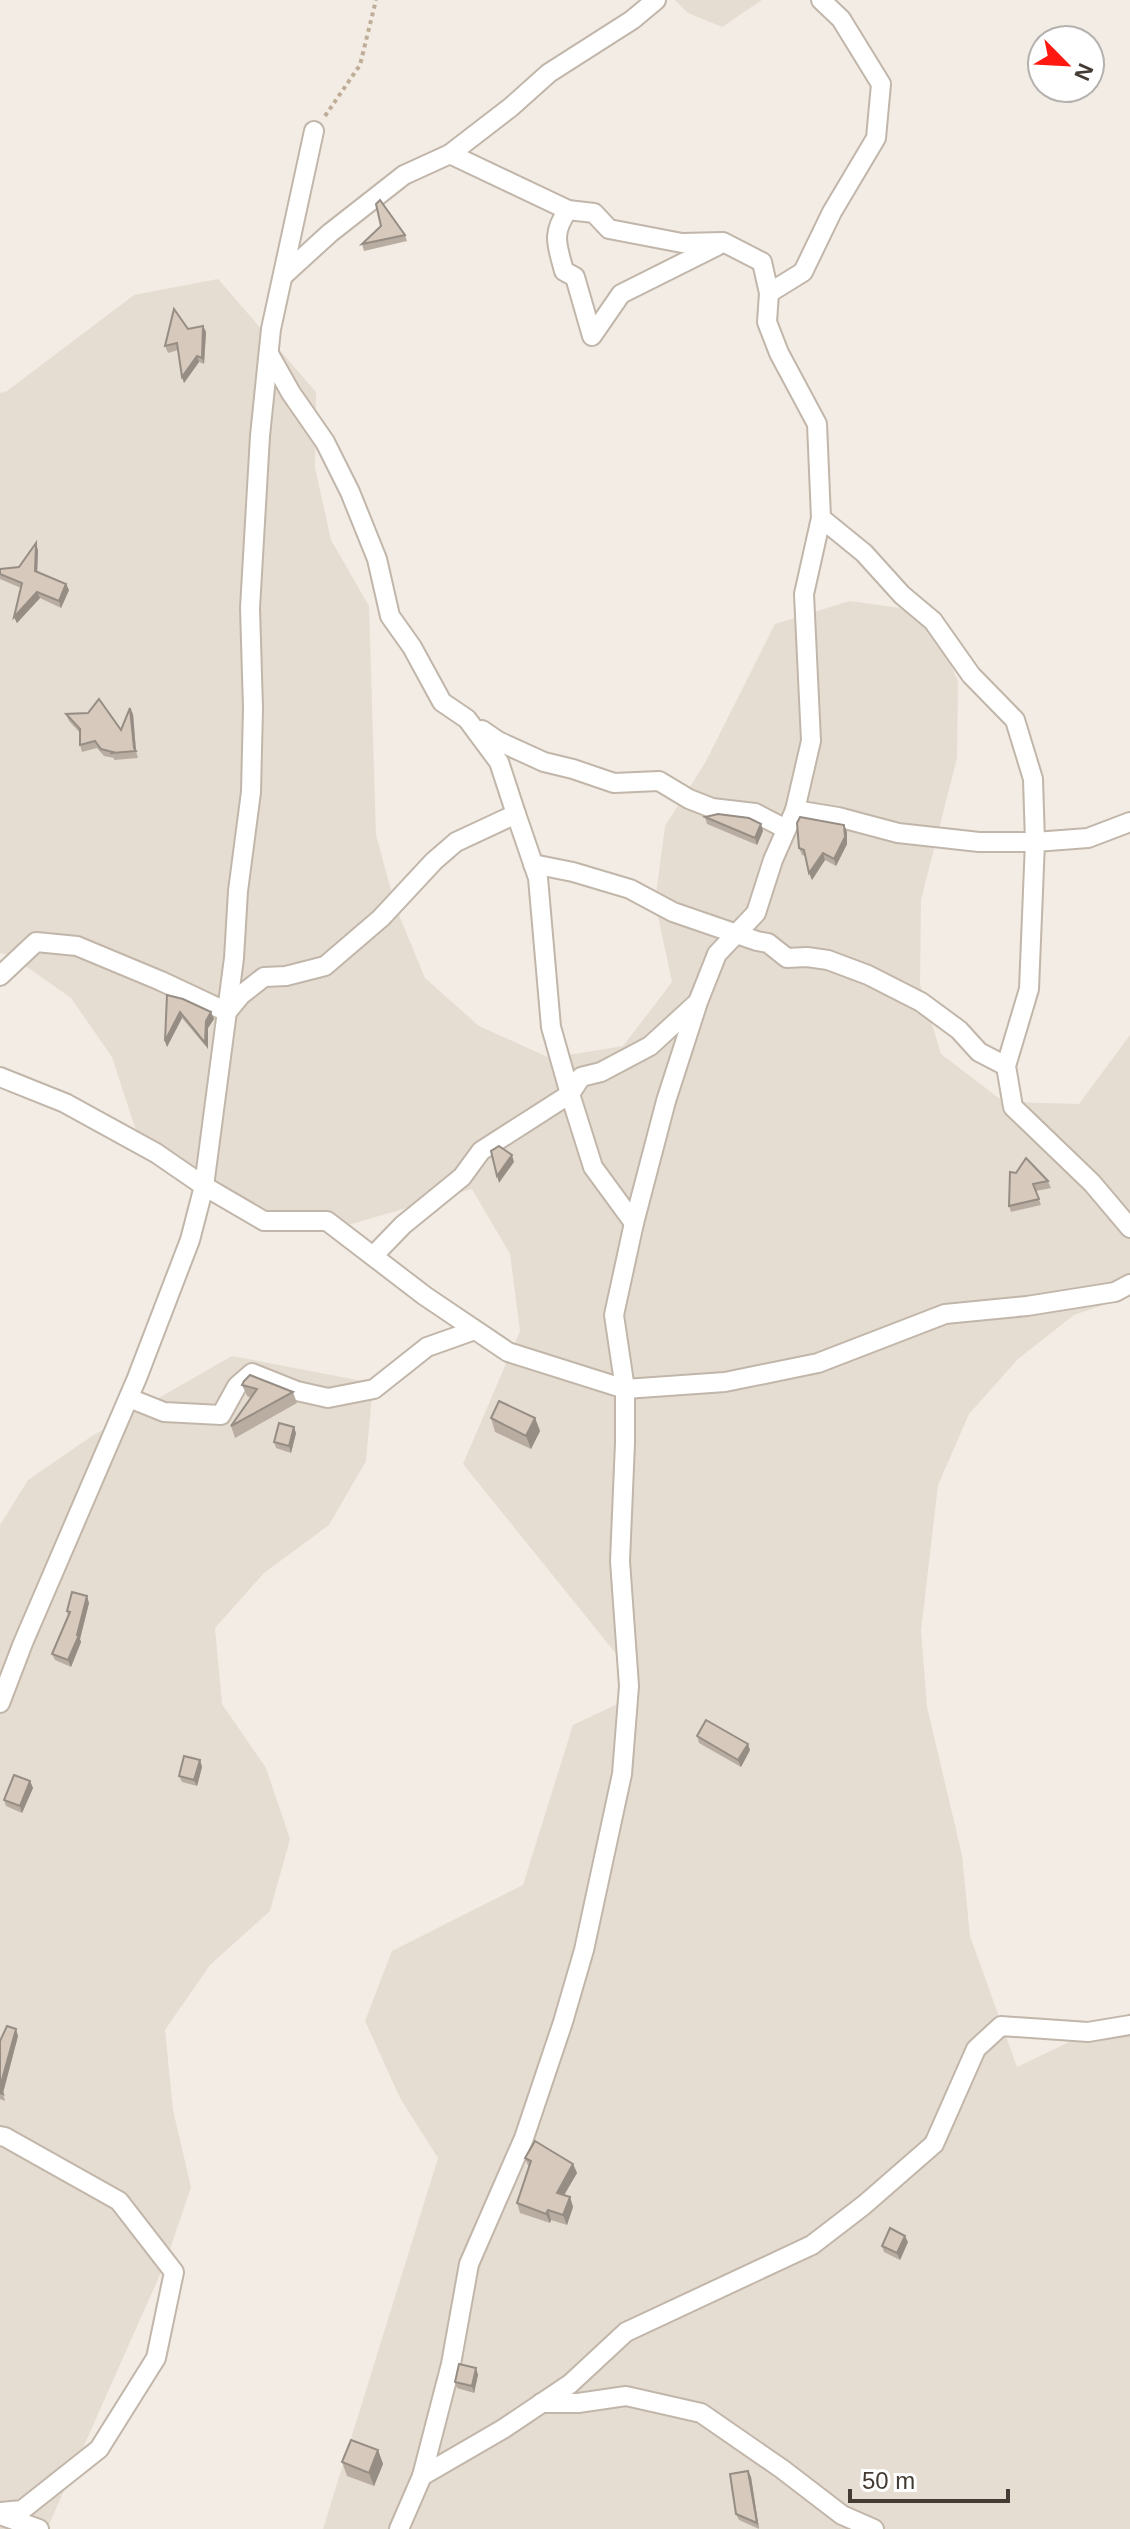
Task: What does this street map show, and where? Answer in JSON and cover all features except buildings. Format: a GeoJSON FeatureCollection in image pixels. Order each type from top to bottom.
{"type":"FeatureCollection","features":[{"type":"Feature","properties":{"kind":"street"},"geometry":{"type":"LineString","coordinates":[[285,274],[330,233],[404,175],[450,154],[549,73],[632,20],[656,0]]}},
{"type":"Feature","properties":{"kind":"street"},"geometry":{"type":"LineString","coordinates":[[769,293],[803,272],[832,212],[876,138],[881,84],[841,19],[821,0]]}},
{"type":"Feature","properties":{"kind":"street"},"geometry":{"type":"LineString","coordinates":[[0,1703],[129,1398],[185,1254],[204,1186],[251,792],[253,708],[250,608],[260,436],[271,329],[314,131]]}},
{"type":"Feature","properties":{"kind":"street"},"geometry":{"type":"LineString","coordinates":[[399,2529],[422,2476],[451,2364],[469,2264],[524,2138],[563,2022],[584,1950],[622,1774],[629,1686],[620,1561],[625,1389],[614,1315],[666,1101],[698,1002],[717,954],[756,913],[773,860],[795,810],[811,741],[804,594],[821,518],[817,424],[779,353],[767,322],[769,293],[762,262],[723,242],[682,243],[609,229],[594,213],[568,210],[450,154]]}},
{"type":"Feature","properties":{"kind":"street"},"geometry":{"type":"LineString","coordinates":[[568,210],[558,224],[555,237],[564,271],[575,277],[592,336],[621,294],[723,242]]}},
{"type":"Feature","properties":{"kind":"street"},"geometry":{"type":"LineString","coordinates":[[269,354],[325,442],[350,492],[377,559],[390,616],[412,647],[442,702],[498,741],[544,762],[614,783],[659,781],[712,808],[755,813],[786,829]]}},
{"type":"Feature","properties":{"kind":"street"},"geometry":{"type":"LineString","coordinates":[[821,518],[864,553],[902,595],[933,621],[971,675],[1015,720],[1033,779],[1035,842],[1029,989],[1006,1066],[1013,1107],[1092,1183],[1130,1228]]}},
{"type":"Feature","properties":{"kind":"street"},"geometry":{"type":"LineString","coordinates":[[467,719],[499,762],[538,878],[551,1027],[593,1167],[634,1223]]}},
{"type":"Feature","properties":{"kind":"street"},"geometry":{"type":"LineString","coordinates":[[795,810],[838,817],[898,833],[979,842],[1088,838],[1130,822]]}},
{"type":"Feature","properties":{"kind":"street"},"geometry":{"type":"LineString","coordinates":[[227,1012],[241,995],[264,977],[286,976],[325,966],[381,918],[456,842],[516,814]]}},
{"type":"Feature","properties":{"kind":"street"},"geometry":{"type":"LineString","coordinates":[[533,864],[630,889],[673,912],[768,943],[787,958],[828,960],[868,975],[921,1002],[959,1030],[979,1052],[1006,1066]]}},
{"type":"Feature","properties":{"kind":"street"},"geometry":{"type":"LineString","coordinates":[[0,976],[36,942],[77,946],[227,1012]]}},
{"type":"Feature","properties":{"kind":"street"},"geometry":{"type":"LineString","coordinates":[[373,1256],[403,1225],[462,1177],[481,1151],[570,1094],[581,1077],[601,1072],[650,1046],[698,1002]]}},
{"type":"Feature","properties":{"kind":"street"},"geometry":{"type":"LineString","coordinates":[[0,1077],[65,1103],[156,1153],[264,1221],[327,1221],[508,1352],[625,1389],[725,1382],[818,1363],[945,1314],[1027,1306],[1115,1292],[1130,1284]]}},
{"type":"Feature","properties":{"kind":"street"},"geometry":{"type":"LineString","coordinates":[[129,1398],[164,1412],[221,1415],[237,1386],[252,1373],[297,1391],[328,1398],[374,1389],[427,1347],[475,1330]]}},
{"type":"Feature","properties":{"kind":"street"},"geometry":{"type":"LineString","coordinates":[[422,2476],[503,2429],[570,2384],[626,2332],[812,2245],[864,2205],[934,2144],[976,2049],[1001,2026],[1088,2032],[1130,2025]]}},
{"type":"Feature","properties":{"kind":"street"},"geometry":{"type":"LineString","coordinates":[[0,2136],[119,2201],[174,2272],[156,2358],[99,2449],[22,2510],[0,2513]]}},
{"type":"Feature","properties":{"kind":"street"},"geometry":{"type":"LineString","coordinates":[[541,2403],[578,2403],[626,2396],[701,2413],[842,2515],[874,2529]]}},
{"type":"Feature","properties":{"kind":"street"},"geometry":{"type":"LineString","coordinates":[[0,2513],[39,2529]]}},
{"type":"Feature","properties":{"kind":"path"},"geometry":{"type":"LineString","coordinates":[[314,131],[360,65],[376,0]]}},
{"type":"Feature","properties":{"kind":"shaded area"},"geometry":{"type":"Polygon","coordinates":[[[675,0],[762,0],[722,27],[688,13],[675,0]]]}},
{"type":"Feature","properties":{"kind":"shaded area"},"geometry":{"type":"Polygon","coordinates":[[[218,279],[316,392],[315,468],[331,540],[369,606],[376,835],[396,908],[425,978],[479,1026],[550,1058],[623,1046],[672,982],[655,902],[665,826],[705,763],[775,624],[850,601],[929,612],[958,682],[957,758],[921,900],[920,984],[941,1054],[1004,1102],[1079,1104],[1130,1035],[1130,1296],[1074,1315],[1018,1359],[969,1414],[938,1485],[921,1631],[927,1707],[962,1855],[970,1936],[1017,2067],[1130,2013],[1130,2529],[323,2529],[438,2158],[400,2098],[365,2021],[392,1951],[523,1885],[573,1725],[632,1697],[630,1671],[463,1464],[520,1331],[510,1254],[472,1189],[324,1232],[255,1205],[141,1146],[112,1057],[71,998],[10,955],[0,953],[0,393],[7,391],[134,295],[218,279]]]}},
{"type":"Feature","properties":{"kind":"shaded area"},"geometry":{"type":"Polygon","coordinates":[[[232,1356],[373,1383],[366,1461],[329,1525],[264,1573],[215,1628],[222,1704],[266,1768],[290,1839],[270,1911],[210,1965],[165,2030],[173,2110],[191,2187],[166,2261],[47,2529],[0,2529],[0,1525],[28,1480],[92,1436],[232,1356]]]}}]}
